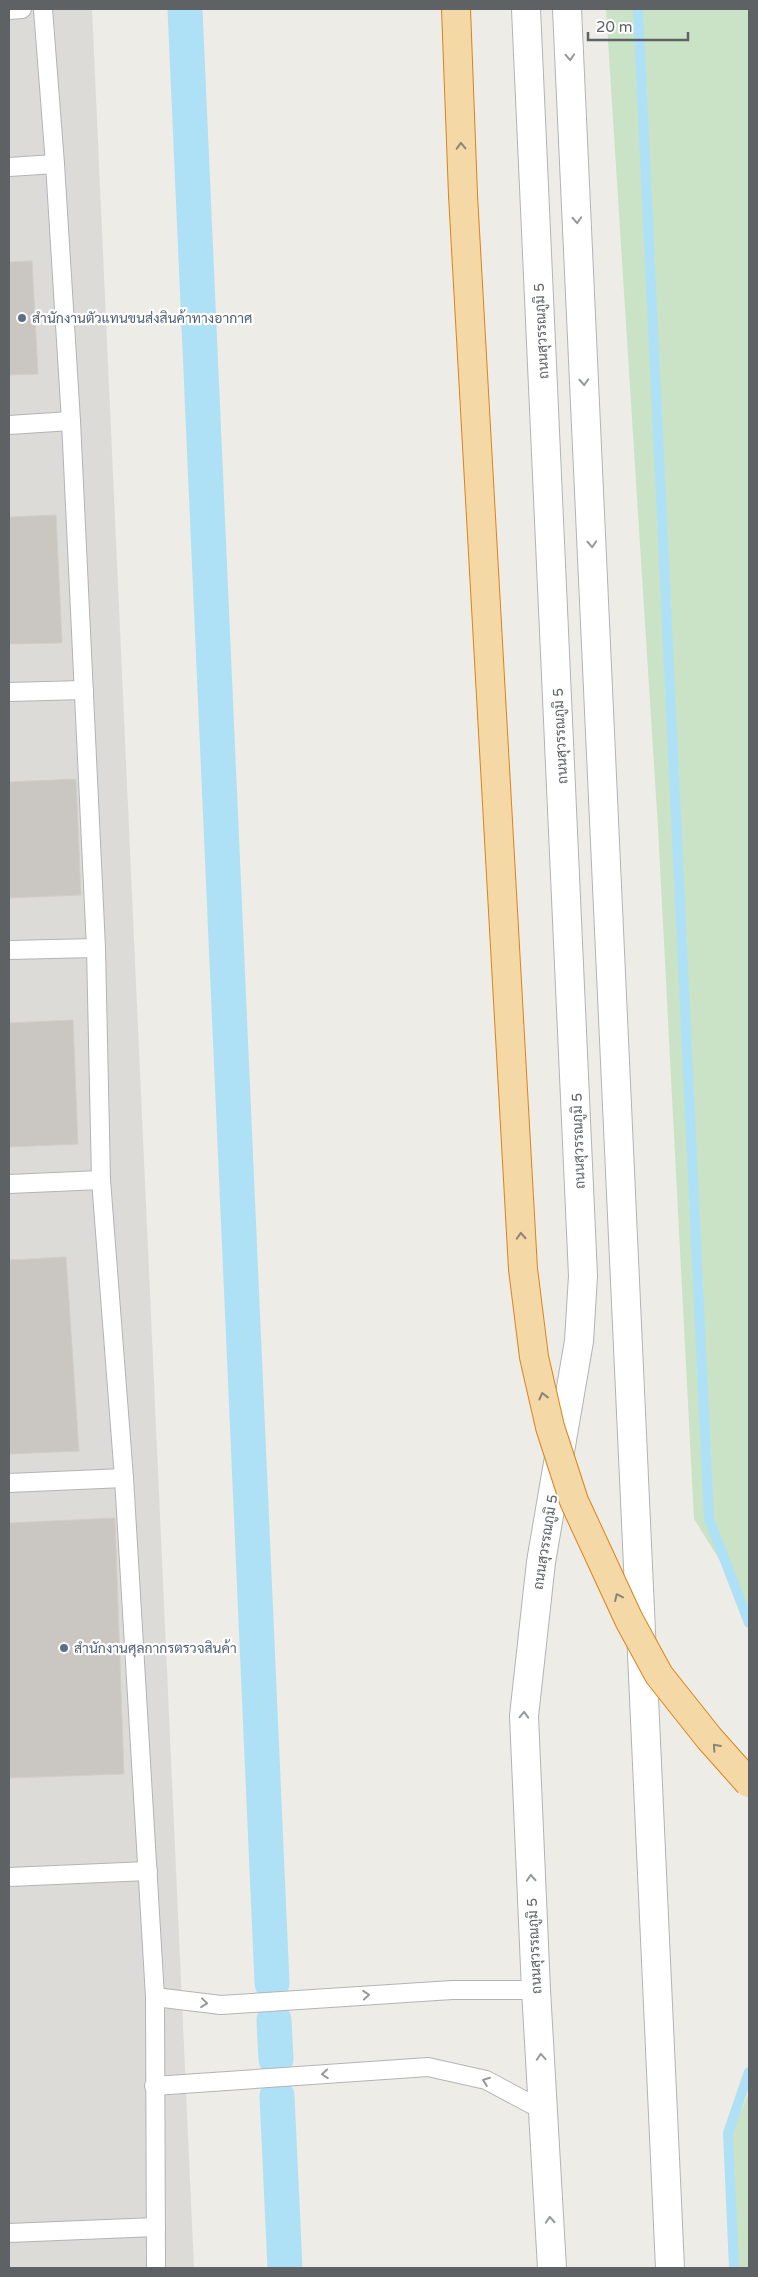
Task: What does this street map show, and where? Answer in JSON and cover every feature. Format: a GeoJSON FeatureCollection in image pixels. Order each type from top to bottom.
{"type":"FeatureCollection","features":[{"type":"Feature","properties":{"kind":"highway"},"geometry":{"type":"LineString","coordinates":[[456,9],[463,195],[523,1269],[534,1358],[550,1427],[574,1501],[629,1620],[659,1675],[709,1738],[749,1783]]}},
{"type":"Feature","properties":{"kind":"street","name":"ถนนสุวรรณภูมิ 5"},"geometry":{"type":"LineString","coordinates":[[526,9],[584,1276],[579,1341],[540,1562],[524,1716],[536,1990],[552,2268]]}},
{"type":"Feature","properties":{"kind":"street"},"geometry":{"type":"LineString","coordinates":[[567,9],[670,2268]]}},
{"type":"Feature","properties":{"kind":"lane"},"geometry":{"type":"LineString","coordinates":[[9,10],[22,9]]}},
{"type":"Feature","properties":{"kind":"lane"},"geometry":{"type":"LineString","coordinates":[[44,9],[71,421],[96,948],[101,1180],[124,1478],[155,1997],[156,2268]]}},
{"type":"Feature","properties":{"kind":"lane"},"geometry":{"type":"LineString","coordinates":[[9,166],[55,164]]}},
{"type":"Feature","properties":{"kind":"lane"},"geometry":{"type":"LineString","coordinates":[[9,425],[71,421]]}},
{"type":"Feature","properties":{"kind":"lane"},"geometry":{"type":"LineString","coordinates":[[9,692],[84,690]]}},
{"type":"Feature","properties":{"kind":"lane"},"geometry":{"type":"LineString","coordinates":[[9,950],[96,948]]}},
{"type":"Feature","properties":{"kind":"lane"},"geometry":{"type":"LineString","coordinates":[[9,1184],[101,1180]]}},
{"type":"Feature","properties":{"kind":"lane"},"geometry":{"type":"LineString","coordinates":[[9,1483],[124,1478]]}},
{"type":"Feature","properties":{"kind":"lane"},"geometry":{"type":"LineString","coordinates":[[9,1877],[148,1871]]}},
{"type":"Feature","properties":{"kind":"lane"},"geometry":{"type":"LineString","coordinates":[[155,1997],[221,2005],[452,1990],[536,1990]]}},
{"type":"Feature","properties":{"kind":"lane"},"geometry":{"type":"LineString","coordinates":[[154,2086],[428,2067],[486,2080],[544,2111]]}},
{"type":"Feature","properties":{"kind":"lane"},"geometry":{"type":"LineString","coordinates":[[9,2233],[156,2227]]}},
{"type":"Feature","properties":{"kind":"shaded area"},"geometry":{"type":"Polygon","coordinates":[[[9,9],[92,9],[194,2268],[9,2268],[9,9]]]}},
{"type":"Feature","properties":{"kind":"green space"},"geometry":{"type":"Polygon","coordinates":[[[606,9],[749,9],[749,1607],[694,1519],[658,828],[606,9]]]}},
{"type":"Feature","properties":{"kind":"green space"},"geometry":{"type":"Polygon","coordinates":[[[749,2092],[749,2268],[733,2268],[726,2147],[749,2092]]]}},
{"type":"Feature","properties":{"kind":"building","name":"สำนักงานตัวแทนขนส่งสินค้าทางอากาศ"},"geometry":{"type":"Polygon","coordinates":[[[32,261],[38,374],[9,375],[9,262],[32,261]]]}},
{"type":"Feature","properties":{"kind":"building"},"geometry":{"type":"Polygon","coordinates":[[[56,515],[62,643],[9,644],[9,517],[56,515]]]}},
{"type":"Feature","properties":{"kind":"building"},"geometry":{"type":"Polygon","coordinates":[[[76,779],[81,895],[9,898],[9,782],[76,779]]]}},
{"type":"Feature","properties":{"kind":"building"},"geometry":{"type":"Polygon","coordinates":[[[73,1020],[78,1144],[9,1147],[9,1023],[73,1020]]]}},
{"type":"Feature","properties":{"kind":"building"},"geometry":{"type":"Polygon","coordinates":[[[66,1257],[79,1451],[9,1454],[9,1260],[66,1257]]]}},
{"type":"Feature","properties":{"kind":"building","name":"สำนักงานศุลกากรตรวจสินค้า"},"geometry":{"type":"Polygon","coordinates":[[[115,1518],[124,1774],[9,1778],[9,1523],[115,1518]]]}},
{"type":"Feature","properties":{"kind":"waterway"},"geometry":{"type":"LineString","coordinates":[[185,9],[272,1983]]}},
{"type":"Feature","properties":{"kind":"waterway"},"geometry":{"type":"LineString","coordinates":[[638,9],[709,1519],[749,1623]]}},
{"type":"Feature","properties":{"kind":"waterway"},"geometry":{"type":"LineString","coordinates":[[274,2020],[276,2059]]}},
{"type":"Feature","properties":{"kind":"waterway"},"geometry":{"type":"LineString","coordinates":[[734,2268],[728,2133],[749,2072]]}},
{"type":"Feature","properties":{"kind":"waterway"},"geometry":{"type":"LineString","coordinates":[[277,2096],[285,2268]]}},
{"type":"Feature","properties":{"kind":"place","name":"สำนักงานตัวแทนขนส่งสินค้าทางอากาศ"},"geometry":{"type":"Point","coordinates":[22,318]}},
{"type":"Feature","properties":{"kind":"place","name":"สำนักงานศุลกากรตรวจสินค้า"},"geometry":{"type":"Point","coordinates":[64,1648]}}]}
